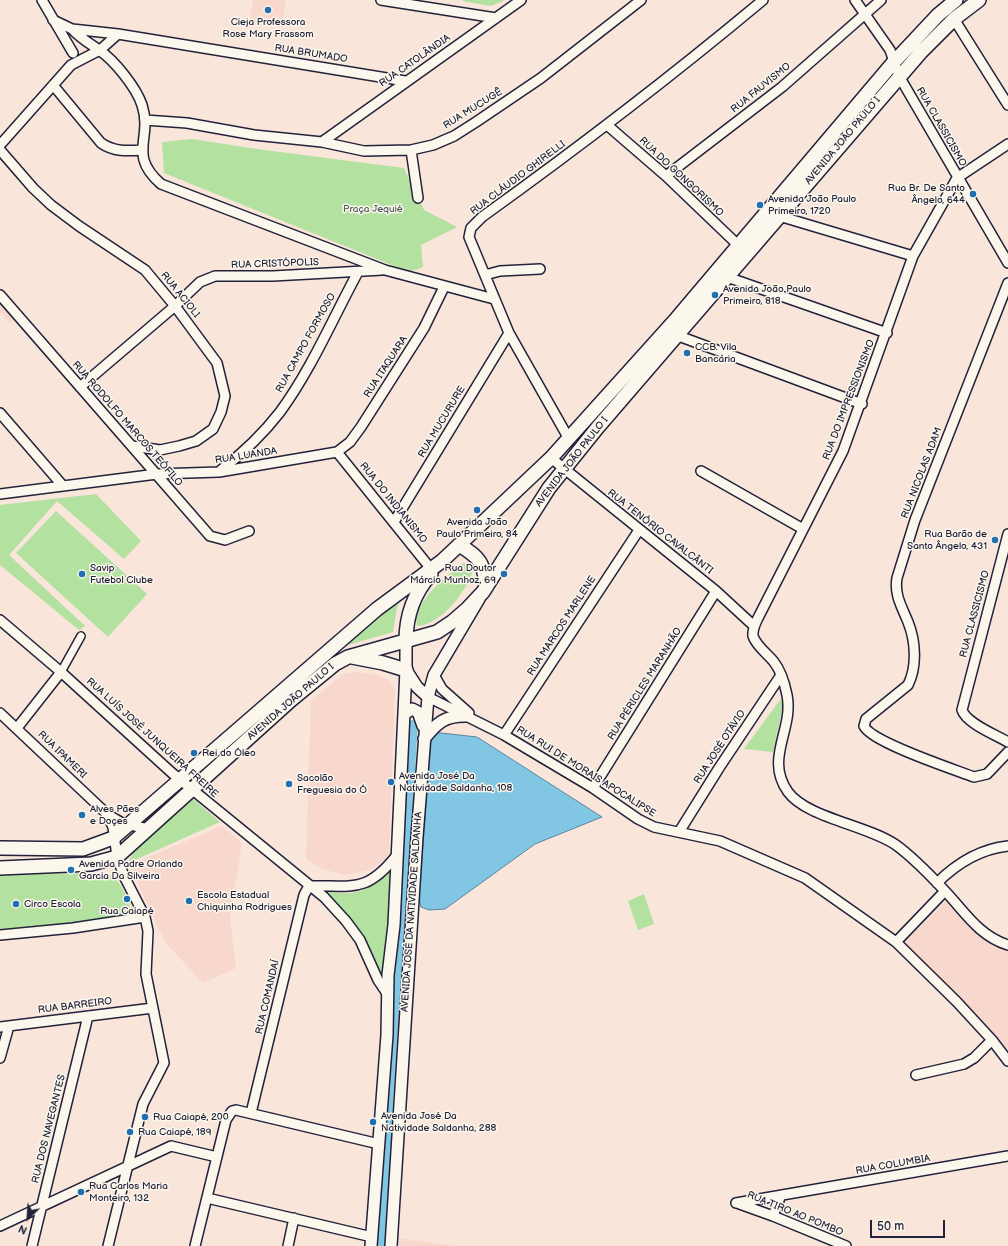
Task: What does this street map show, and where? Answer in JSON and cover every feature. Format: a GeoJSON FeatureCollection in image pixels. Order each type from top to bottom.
{"type":"FeatureCollection","features":[{"type":"Feature","properties":{"kind":"main road","name":"AVENIDA JOÃO PAULO I"},"geometry":{"type":"LineString","coordinates":[[113,838],[131,824],[377,609],[442,561],[551,458],[657,341],[893,63],[938,15],[956,0]]}},
{"type":"Feature","properties":{"kind":"main road"},"geometry":{"type":"LineString","coordinates":[[954,19],[954,13],[963,0]]}},
{"type":"Feature","properties":{"kind":"main road","name":"AVENIDA JOÃO PAULO I"},"geometry":{"type":"LineString","coordinates":[[117,857],[291,700],[334,664],[348,657],[437,632],[467,609],[485,589],[536,508],[563,470],[676,335],[935,36],[979,0]]}},
{"type":"Feature","properties":{"kind":"main road"},"geometry":{"type":"LineString","coordinates":[[459,545],[472,552],[481,561],[485,589]]}},
{"type":"Feature","properties":{"kind":"main road"},"geometry":{"type":"LineString","coordinates":[[406,641],[408,617],[412,603],[424,582],[442,561]]}},
{"type":"Feature","properties":{"kind":"main road"},"geometry":{"type":"LineString","coordinates":[[348,657],[384,663],[406,670]]}},
{"type":"Feature","properties":{"kind":"main road"},"geometry":{"type":"LineString","coordinates":[[0,848],[83,849],[113,838]]}},
{"type":"Feature","properties":{"kind":"main road"},"geometry":{"type":"LineString","coordinates":[[0,868],[91,864],[117,857]]}},
{"type":"Feature","properties":{"kind":"street"},"geometry":{"type":"LineString","coordinates":[[42,0],[73,53]]}},
{"type":"Feature","properties":{"kind":"street"},"geometry":{"type":"LineString","coordinates":[[381,0],[421,5],[496,18]]}},
{"type":"Feature","properties":{"kind":"street"},"geometry":{"type":"LineString","coordinates":[[421,5],[435,0]]}},
{"type":"Feature","properties":{"kind":"street","name":"RUA CATOLÂNDIA"},"geometry":{"type":"LineString","coordinates":[[322,142],[405,81],[521,0]]}},
{"type":"Feature","properties":{"kind":"street","name":"RUA MUCUGÊ"},"geometry":{"type":"LineString","coordinates":[[145,120],[188,124],[254,135],[322,142],[364,151],[411,150],[454,136],[476,122],[541,78],[641,0]]}},
{"type":"Feature","properties":{"kind":"street","name":"RUA CLÁUDIO GHIRELLI"},"geometry":{"type":"LineString","coordinates":[[569,439],[509,333],[469,236],[471,228],[482,217],[607,125],[699,54],[763,0]]}},
{"type":"Feature","properties":{"kind":"street","name":"RUA CLASSICISMO"},"geometry":{"type":"LineString","coordinates":[[855,0],[890,50],[893,63],[899,76],[1008,264]]}},
{"type":"Feature","properties":{"kind":"street","name":"RUA FAUVISMO"},"geometry":{"type":"LineString","coordinates":[[666,176],[782,87],[881,0]]}},
{"type":"Feature","properties":{"kind":"street"},"geometry":{"type":"LineString","coordinates":[[954,19],[1008,105]]}},
{"type":"Feature","properties":{"kind":"street","name":"RUA BRUMADO"},"geometry":{"type":"LineString","coordinates":[[53,20],[72,29],[118,34],[405,81]]}},
{"type":"Feature","properties":{"kind":"street"},"geometry":{"type":"LineString","coordinates":[[72,29],[84,41],[100,50],[128,79],[137,92],[145,120],[143,150],[144,163],[151,175],[161,184],[385,270],[444,287],[494,299]]}},
{"type":"Feature","properties":{"kind":"street"},"geometry":{"type":"LineString","coordinates":[[71,65],[73,53],[72,29]]}},
{"type":"Feature","properties":{"kind":"street"},"geometry":{"type":"LineString","coordinates":[[0,145],[71,65],[100,50],[118,34]]}},
{"type":"Feature","properties":{"kind":"street"},"geometry":{"type":"LineString","coordinates":[[53,85],[101,143],[108,148],[120,151],[143,150]]}},
{"type":"Feature","properties":{"kind":"street","name":"RUA DO GONGORISMO"},"geometry":{"type":"LineString","coordinates":[[607,125],[666,176],[738,245]]}},
{"type":"Feature","properties":{"kind":"street"},"geometry":{"type":"LineString","coordinates":[[957,178],[1008,144]]}},
{"type":"Feature","properties":{"kind":"street","name":"RUA ACIOLI"},"geometry":{"type":"LineString","coordinates":[[0,150],[33,188],[51,205],[78,226],[145,270],[176,306],[217,362],[225,396],[213,429],[196,442],[160,450],[132,446]]}},
{"type":"Feature","properties":{"kind":"street"},"geometry":{"type":"LineString","coordinates":[[411,150],[418,198]]}},
{"type":"Feature","properties":{"kind":"street","name":"RUA DO IMPRESSIONISMO"},"geometry":{"type":"LineString","coordinates":[[754,626],[843,451],[862,404],[913,256],[957,178]]}},
{"type":"Feature","properties":{"kind":"street"},"geometry":{"type":"LineString","coordinates":[[779,216],[913,256]]}},
{"type":"Feature","properties":{"kind":"street"},"geometry":{"type":"LineString","coordinates":[[485,275],[500,271],[540,269]]}},
{"type":"Feature","properties":{"kind":"street","name":"RUA CRISTÓPOLIS"},"geometry":{"type":"LineString","coordinates":[[80,387],[176,306],[200,282],[215,276],[273,276],[385,270]]}},
{"type":"Feature","properties":{"kind":"street","name":"RUA CAMPO FORMOSO"},"geometry":{"type":"LineString","coordinates":[[219,472],[265,430],[291,396],[358,272]]}},
{"type":"Feature","properties":{"kind":"street"},"geometry":{"type":"LineString","coordinates":[[727,277],[887,333]]}},
{"type":"Feature","properties":{"kind":"street","name":"RUA NICOLAS ADAM"},"geometry":{"type":"LineString","coordinates":[[1008,283],[915,520],[897,578],[897,593],[909,625],[914,646],[914,665],[908,685],[866,719],[864,724],[866,731],[881,740],[974,777],[987,774],[1008,752]]}},
{"type":"Feature","properties":{"kind":"street","name":"RUA ITAQUARA"},"geometry":{"type":"LineString","coordinates":[[337,452],[350,442],[361,426],[424,328],[444,287]]}},
{"type":"Feature","properties":{"kind":"street","name":"RUA RODOLFO MARCOS TEÓFILO"},"geometry":{"type":"LineString","coordinates":[[0,295],[212,537],[226,540],[249,531]]}},
{"type":"Feature","properties":{"kind":"street","name":"RUA MUCURURE"},"geometry":{"type":"LineString","coordinates":[[394,522],[509,333]]}},
{"type":"Feature","properties":{"kind":"street"},"geometry":{"type":"LineString","coordinates":[[676,335],[862,404]]}},
{"type":"Feature","properties":{"kind":"street"},"geometry":{"type":"LineString","coordinates":[[0,413],[63,486]]}},
{"type":"Feature","properties":{"kind":"street","name":"RUA LUANDA"},"geometry":{"type":"LineString","coordinates":[[0,494],[157,474],[219,472],[337,452]]}},
{"type":"Feature","properties":{"kind":"street","name":"RUA DO INDIANISMO"},"geometry":{"type":"LineString","coordinates":[[337,452],[431,569]]}},
{"type":"Feature","properties":{"kind":"street","name":"RUA TENÓRIO CAVALCÂNTI"},"geometry":{"type":"LineString","coordinates":[[551,458],[563,470],[716,591],[754,626]]}},
{"type":"Feature","properties":{"kind":"street"},"geometry":{"type":"LineString","coordinates":[[701,471],[803,529]]}},
{"type":"Feature","properties":{"kind":"street","name":"RUA MARCOS MARLENE"},"geometry":{"type":"LineString","coordinates":[[504,735],[639,530]]}},
{"type":"Feature","properties":{"kind":"street","name":"RUA CLASSICISMO"},"geometry":{"type":"LineString","coordinates":[[1008,534],[963,700],[962,710],[964,715],[972,722],[1008,742]]}},
{"type":"Feature","properties":{"kind":"street","name":"AVENIDA JOSÉ DA NATIVIDADE SALDANHA"},"geometry":{"type":"LineString","coordinates":[[391,1246],[424,737],[428,697],[434,675],[471,616],[485,589]]}},
{"type":"Feature","properties":{"kind":"street","name":"RUA PÉRICLES MARANHÃO"},"geometry":{"type":"LineString","coordinates":[[593,788],[716,591]]}},
{"type":"Feature","properties":{"kind":"street","name":"RUA LUÍS JOSÉ JUNQUEIRA FREIRE"},"geometry":{"type":"LineString","coordinates":[[0,620],[61,672],[192,790],[336,910],[360,940],[378,980],[388,995]]}},
{"type":"Feature","properties":{"kind":"street"},"geometry":{"type":"LineString","coordinates":[[754,626],[753,634],[755,641],[775,663],[781,676],[788,701],[777,762],[785,787],[789,793],[805,807],[887,840],[908,854],[945,891],[975,926],[988,936],[1008,945]]}},
{"type":"Feature","properties":{"kind":"street"},"geometry":{"type":"LineString","coordinates":[[17,728],[61,672],[81,636]]}},
{"type":"Feature","properties":{"kind":"street","name":"AVENIDA JOSÉ DA NATIVIDADE SALDANHA"},"geometry":{"type":"LineString","coordinates":[[371,1242],[379,1144],[388,976],[394,925],[406,670],[406,641]]}},
{"type":"Feature","properties":{"kind":"street"},"geometry":{"type":"LineString","coordinates":[[406,670],[417,687],[428,697]]}},
{"type":"Feature","properties":{"kind":"street","name":"RUA RUI DE MORAIS APOCALIPSE"},"geometry":{"type":"LineString","coordinates":[[434,675],[442,689],[455,702],[483,724]]}},
{"type":"Feature","properties":{"kind":"street","name":"RUA JOSÉ OTÁVIO"},"geometry":{"type":"LineString","coordinates":[[679,832],[719,768],[781,676]]}},
{"type":"Feature","properties":{"kind":"street","name":"RUA RUI DE MORAIS APOCALIPSE"},"geometry":{"type":"LineString","coordinates":[[428,697],[504,735],[593,788],[638,819],[654,826],[708,838],[736,847],[805,878],[896,942],[957,1002],[992,1040],[1008,1061]]}},
{"type":"Feature","properties":{"kind":"street"},"geometry":{"type":"LineString","coordinates":[[404,714],[412,709],[418,712],[422,720],[424,737]]}},
{"type":"Feature","properties":{"kind":"street","name":"RUA IPAMERI"},"geometry":{"type":"LineString","coordinates":[[0,713],[108,814],[122,823],[148,829]]}},
{"type":"Feature","properties":{"kind":"street"},"geometry":{"type":"LineString","coordinates":[[424,737],[443,720],[449,717],[465,716]]}},
{"type":"Feature","properties":{"kind":"street"},"geometry":{"type":"LineString","coordinates":[[108,814],[112,827],[117,857],[133,896],[145,917],[148,931],[146,974],[164,1063],[143,1104],[108,1246]]}},
{"type":"Feature","properties":{"kind":"street"},"geometry":{"type":"LineString","coordinates":[[937,883],[948,871],[964,860],[989,849],[1008,846]]}},
{"type":"Feature","properties":{"kind":"street"},"geometry":{"type":"LineString","coordinates":[[309,886],[342,888],[359,886],[377,877],[398,855]]}},
{"type":"Feature","properties":{"kind":"street","name":"RUA COMANDAÍ"},"geometry":{"type":"LineString","coordinates":[[251,1113],[294,932],[304,895],[309,886]]}},
{"type":"Feature","properties":{"kind":"street"},"geometry":{"type":"LineString","coordinates":[[896,942],[945,891]]}},
{"type":"Feature","properties":{"kind":"street"},"geometry":{"type":"LineString","coordinates":[[0,936],[66,929],[145,917]]}},
{"type":"Feature","properties":{"kind":"street","name":"RUA BARREIRO"},"geometry":{"type":"LineString","coordinates":[[5,1026],[153,1008]]}},
{"type":"Feature","properties":{"kind":"street","name":"RUA DOS NAVEGANTES"},"geometry":{"type":"LineString","coordinates":[[32,1246],[88,1016]]}},
{"type":"Feature","properties":{"kind":"street"},"geometry":{"type":"LineString","coordinates":[[0,1058],[5,1026]]}},
{"type":"Feature","properties":{"kind":"street"},"geometry":{"type":"LineString","coordinates":[[916,1076],[964,1064],[974,1058],[992,1040]]}},
{"type":"Feature","properties":{"kind":"street"},"geometry":{"type":"LineString","coordinates":[[195,1246],[229,1113],[236,1110],[251,1113],[379,1144]]}},
{"type":"Feature","properties":{"kind":"street"},"geometry":{"type":"LineString","coordinates":[[0,1226],[171,1146],[217,1157]]}},
{"type":"Feature","properties":{"kind":"street","name":"RUA COLUMBIA"},"geometry":{"type":"LineString","coordinates":[[736,1203],[1008,1156]]}},
{"type":"Feature","properties":{"kind":"street"},"geometry":{"type":"LineString","coordinates":[[773,1216],[781,1195]]}},
{"type":"Feature","properties":{"kind":"street"},"geometry":{"type":"LineString","coordinates":[[207,1198],[294,1218],[371,1242]]}},
{"type":"Feature","properties":{"kind":"street","name":"RUA TIRO AO POMBO"},"geometry":{"type":"LineString","coordinates":[[736,1203],[773,1216],[846,1246]]}},
{"type":"Feature","properties":{"kind":"street"},"geometry":{"type":"LineString","coordinates":[[288,1246],[294,1218]]}},
{"type":"Feature","properties":{"kind":"shaded area","name":"Cieja Professora Rose Mary Frassom"},"geometry":{"type":"Polygon","coordinates":[[[253,0],[286,0],[282,26],[250,21],[253,0]]]}},
{"type":"Feature","properties":{"kind":"shaded area"},"geometry":{"type":"Polygon","coordinates":[[[0,287],[23,313],[10,323],[0,311],[0,287]]]}},
{"type":"Feature","properties":{"kind":"shaded area"},"geometry":{"type":"Polygon","coordinates":[[[357,672],[373,674],[388,679],[395,690],[389,857],[370,870],[345,875],[322,869],[306,859],[311,701],[343,674],[357,672]]]}},
{"type":"Feature","properties":{"kind":"shaded area","name":"Escola Estadual Chiquinha Rodrigues"},"geometry":{"type":"Polygon","coordinates":[[[222,826],[242,843],[230,918],[236,968],[203,983],[165,942],[129,865],[222,826]]]}},
{"type":"Feature","properties":{"kind":"shaded area"},"geometry":{"type":"Polygon","coordinates":[[[946,901],[996,946],[1008,951],[1008,1050],[968,1005],[904,942],[946,901]]]}},
{"type":"Feature","properties":{"kind":"shaded area"},"geometry":{"type":"Polygon","coordinates":[[[399,1238],[458,1246],[399,1246],[399,1238]]]}},
{"type":"Feature","properties":{"kind":"green space"},"geometry":{"type":"Polygon","coordinates":[[[505,0],[491,6],[462,1],[505,0]]]}},
{"type":"Feature","properties":{"kind":"green space","name":"Praça Jequié"},"geometry":{"type":"Polygon","coordinates":[[[192,139],[404,168],[424,210],[457,227],[421,245],[423,267],[409,272],[164,173],[162,142],[192,139]]]}},
{"type":"Feature","properties":{"kind":"green space"},"geometry":{"type":"Polygon","coordinates":[[[96,494],[141,541],[124,559],[57,501],[9,555],[85,626],[79,630],[0,565],[0,505],[96,494]]]}},
{"type":"Feature","properties":{"kind":"green space","name":"Savip Futebol Clube"},"geometry":{"type":"Polygon","coordinates":[[[56,511],[147,594],[108,637],[16,553],[56,511]]]}},
{"type":"Feature","properties":{"kind":"green space"},"geometry":{"type":"Polygon","coordinates":[[[463,563],[471,564],[473,571],[459,597],[443,614],[435,620],[417,626],[417,617],[425,599],[440,582],[463,563]]]}},
{"type":"Feature","properties":{"kind":"green space"},"geometry":{"type":"Polygon","coordinates":[[[403,591],[397,608],[393,632],[348,645],[345,641],[403,591]]]}},
{"type":"Feature","properties":{"kind":"green space"},"geometry":{"type":"Polygon","coordinates":[[[780,700],[784,701],[773,752],[744,749],[780,700]]]}},
{"type":"Feature","properties":{"kind":"green space"},"geometry":{"type":"Polygon","coordinates":[[[193,799],[220,822],[128,863],[133,854],[148,836],[193,799]]]}},
{"type":"Feature","properties":{"kind":"green space"},"geometry":{"type":"Polygon","coordinates":[[[393,866],[388,940],[382,975],[364,940],[342,911],[324,891],[346,893],[363,890],[377,881],[393,866]]]}},
{"type":"Feature","properties":{"kind":"green space"},"geometry":{"type":"Polygon","coordinates":[[[82,873],[112,875],[123,889],[129,901],[130,913],[128,918],[0,934],[0,874],[82,873]]]}},
{"type":"Feature","properties":{"kind":"green space"},"geometry":{"type":"Polygon","coordinates":[[[644,894],[654,924],[638,930],[628,901],[644,894]]]}},
{"type":"Feature","properties":{"kind":"water"},"geometry":{"type":"Polygon","coordinates":[[[432,732],[477,737],[602,817],[535,844],[445,909],[429,910],[421,907],[419,897],[432,732]]]}},
{"type":"Feature","properties":{"kind":"waterway"},"geometry":{"type":"LineString","coordinates":[[382,1246],[388,1103],[413,725]]}},
{"type":"Feature","properties":{"kind":"place","name":"Cieja Professora Rose Mary Frassom"},"geometry":{"type":"Point","coordinates":[268,10]}},
{"type":"Feature","properties":{"kind":"place","name":"Rua Br. De Santo Ângelo, 644"},"geometry":{"type":"Point","coordinates":[973,194]}},
{"type":"Feature","properties":{"kind":"place","name":"Avenida João Paulo Primeiro, 1720"},"geometry":{"type":"Point","coordinates":[760,205]}},
{"type":"Feature","properties":{"kind":"place","name":"Avenida João Paulo Primeiro, 818"},"geometry":{"type":"Point","coordinates":[715,295]}},
{"type":"Feature","properties":{"kind":"place","name":"CCB. Vila Bancária"},"geometry":{"type":"Point","coordinates":[687,353]}},
{"type":"Feature","properties":{"kind":"place","name":"Avenida João Paulo Primeiro, 84"},"geometry":{"type":"Point","coordinates":[477,510]}},
{"type":"Feature","properties":{"kind":"place","name":"Rua Barão de Santo Ângelo, 431"},"geometry":{"type":"Point","coordinates":[995,540]}},
{"type":"Feature","properties":{"kind":"place","name":"Savip Futebol Clube"},"geometry":{"type":"Point","coordinates":[82,574]}},
{"type":"Feature","properties":{"kind":"place","name":"Rua Doutor Márcio Munhoz, 69"},"geometry":{"type":"Point","coordinates":[504,574]}},
{"type":"Feature","properties":{"kind":"place","name":"Rei do Óleo"},"geometry":{"type":"Point","coordinates":[194,753]}},
{"type":"Feature","properties":{"kind":"place","name":"Avenida José Da Natividade Saldanha, 108"},"geometry":{"type":"Point","coordinates":[391,782]}},
{"type":"Feature","properties":{"kind":"place","name":"Sacolão Freguesia do Ó"},"geometry":{"type":"Point","coordinates":[289,784]}},
{"type":"Feature","properties":{"kind":"place","name":"Alves Pães e Doçes"},"geometry":{"type":"Point","coordinates":[82,815]}},
{"type":"Feature","properties":{"kind":"place","name":"Avenida Padre Orlando Garcia Da Silveira"},"geometry":{"type":"Point","coordinates":[71,870]}},
{"type":"Feature","properties":{"kind":"place","name":"Rua Caiapé"},"geometry":{"type":"Point","coordinates":[127,899]}},
{"type":"Feature","properties":{"kind":"place","name":"Escola Estadual Chiquinha Rodrigues"},"geometry":{"type":"Point","coordinates":[189,901]}},
{"type":"Feature","properties":{"kind":"place","name":"Circo Escola"},"geometry":{"type":"Point","coordinates":[16,904]}},
{"type":"Feature","properties":{"kind":"place","name":"Rua Caiapé, 200"},"geometry":{"type":"Point","coordinates":[145,1117]}},
{"type":"Feature","properties":{"kind":"place","name":"Avenida José Da Natividade Saldanha, 288"},"geometry":{"type":"Point","coordinates":[373,1122]}},
{"type":"Feature","properties":{"kind":"place","name":"Rua Caiapé, 189"},"geometry":{"type":"Point","coordinates":[130,1132]}},
{"type":"Feature","properties":{"kind":"place","name":"Rua Carlos Maria Monteiro, 132"},"geometry":{"type":"Point","coordinates":[81,1192]}}]}
